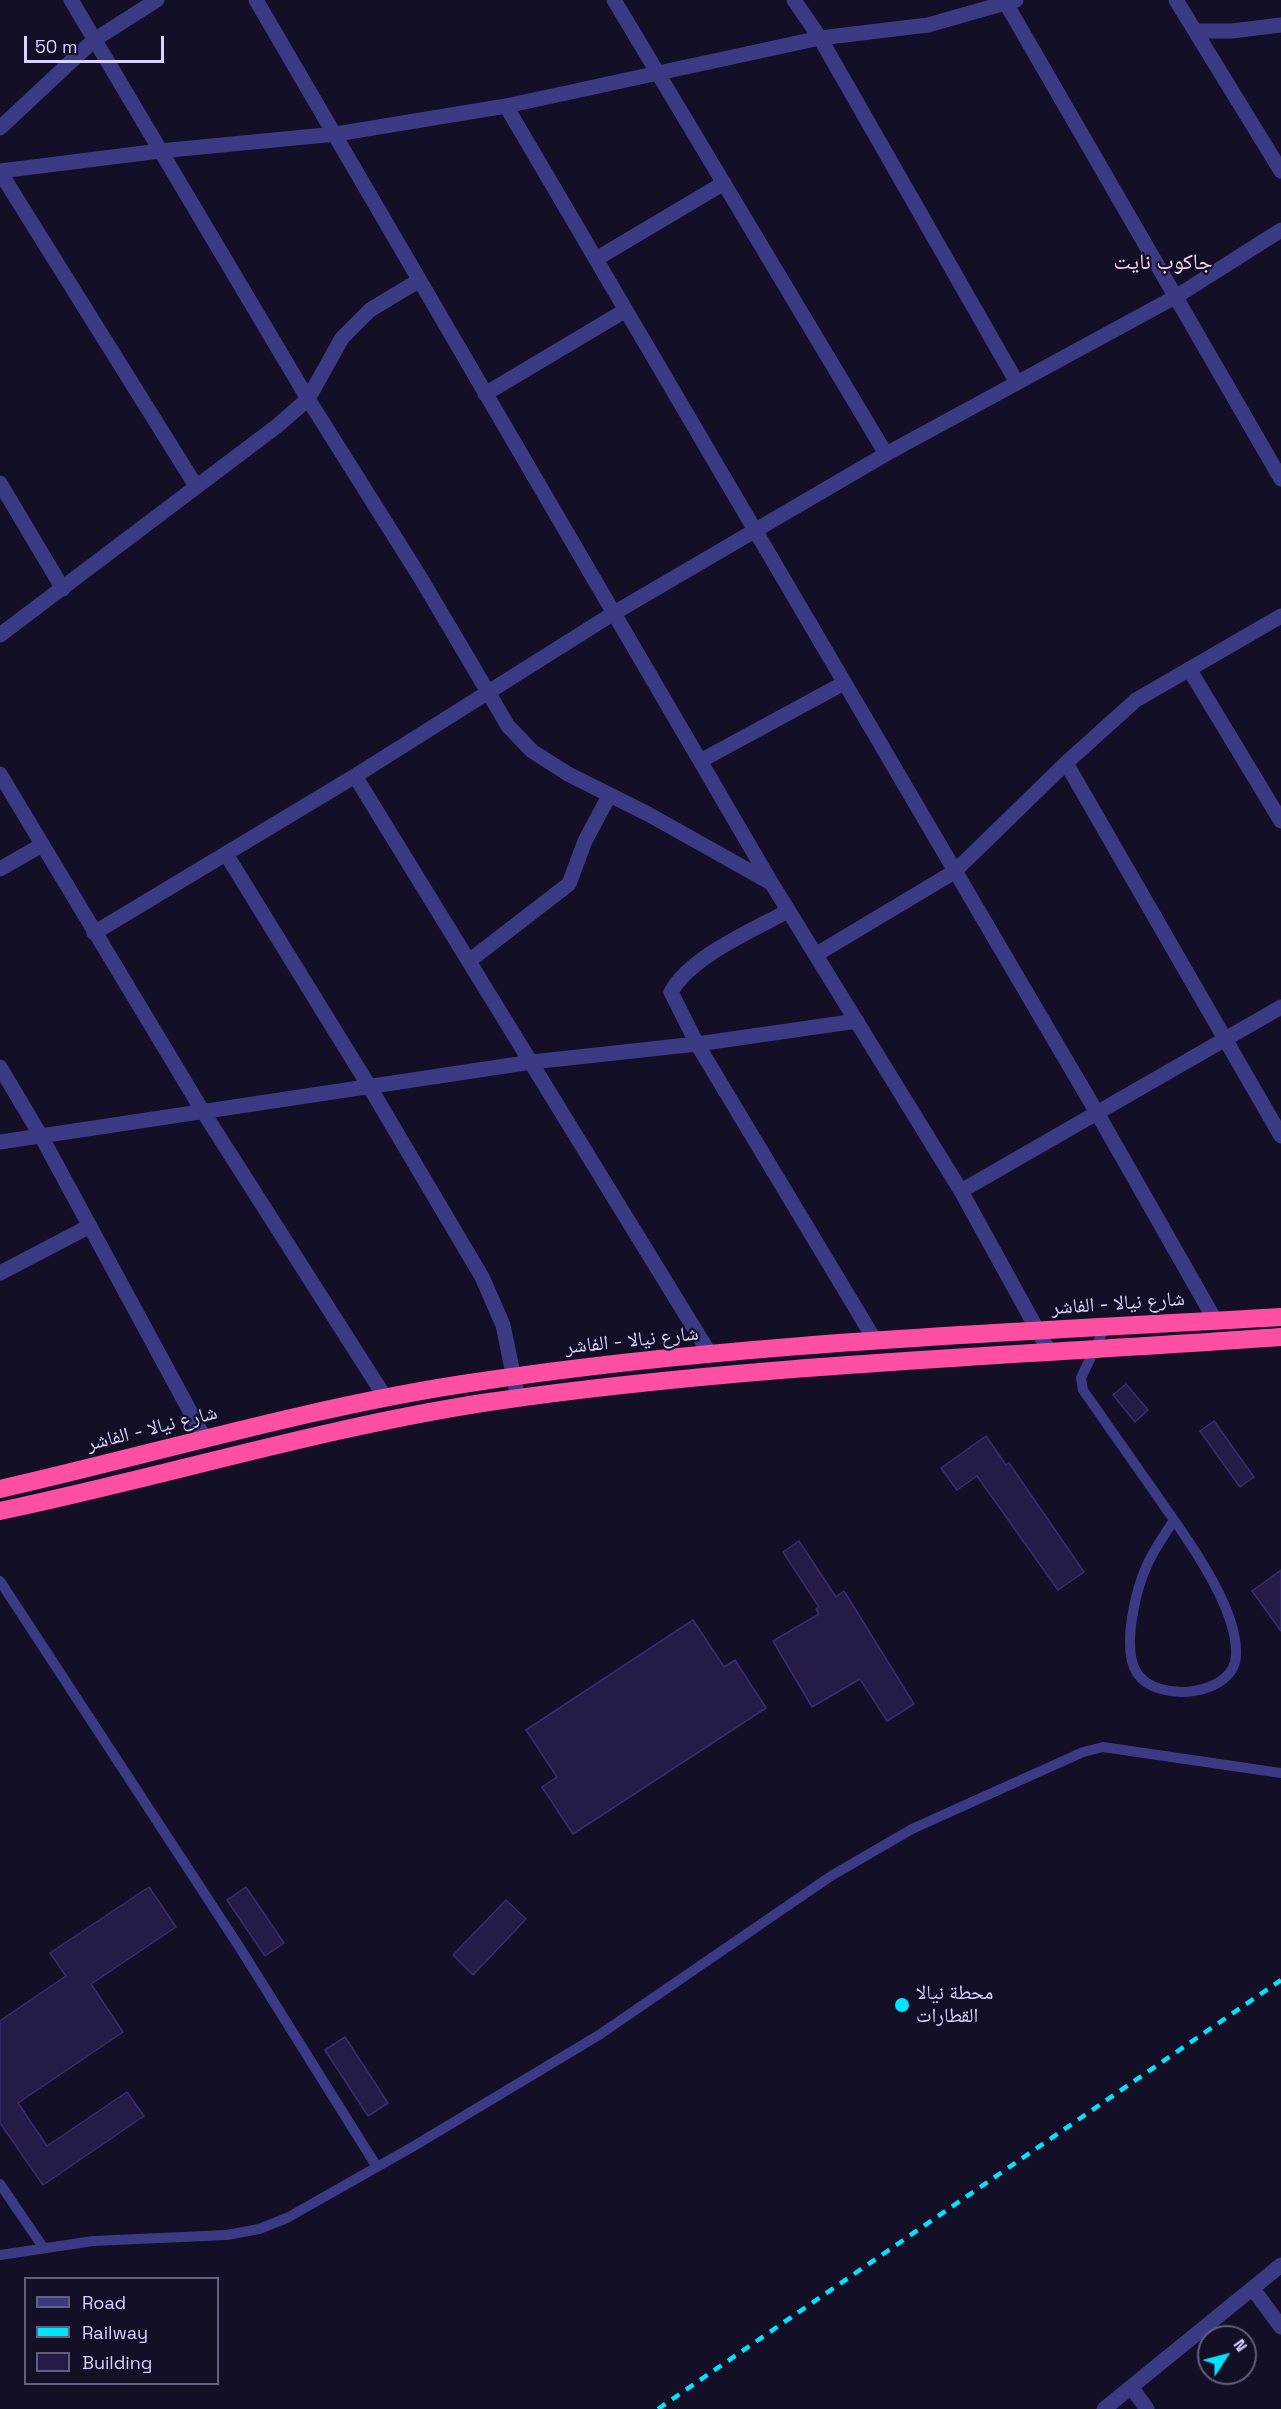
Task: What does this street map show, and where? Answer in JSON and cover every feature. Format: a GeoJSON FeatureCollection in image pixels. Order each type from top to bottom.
{"type":"FeatureCollection","features":[{"type":"Feature","properties":{"kind":"highway","name":"شارع نيالا - الفاشر"},"geometry":{"type":"LineString","coordinates":[[0,1489],[386,1397],[514,1377],[710,1354],[1281,1317]]}},
{"type":"Feature","properties":{"kind":"highway"},"geometry":{"type":"LineString","coordinates":[[1255,1339],[1256,1318]]}},
{"type":"Feature","properties":{"kind":"highway"},"geometry":{"type":"LineString","coordinates":[[0,1511],[264,1448],[518,1398],[713,1376],[1049,1351],[1281,1337]]}},
{"type":"Feature","properties":{"kind":"street"},"geometry":{"type":"LineString","coordinates":[[71,0],[308,399],[508,726],[532,751],[609,796],[648,814],[772,884]]}},
{"type":"Feature","properties":{"kind":"street"},"geometry":{"type":"LineString","coordinates":[[0,128],[94,40],[157,0]]}},
{"type":"Feature","properties":{"kind":"street"},"geometry":{"type":"LineString","coordinates":[[256,0],[336,134],[418,281],[702,760],[772,884],[961,1191],[1049,1351]]}},
{"type":"Feature","properties":{"kind":"street"},"geometry":{"type":"LineString","coordinates":[[614,0],[886,454]]}},
{"type":"Feature","properties":{"kind":"street"},"geometry":{"type":"LineString","coordinates":[[794,0],[820,38],[1016,381]]}},
{"type":"Feature","properties":{"kind":"street"},"geometry":{"type":"LineString","coordinates":[[1176,0],[1281,171]]}},
{"type":"Feature","properties":{"kind":"street"},"geometry":{"type":"LineString","coordinates":[[196,486],[0,171],[160,151],[336,134],[506,105],[820,38],[928,25],[1009,2],[1281,479]]}},
{"type":"Feature","properties":{"kind":"street"},"geometry":{"type":"LineString","coordinates":[[1196,31],[1232,31],[1281,25]]}},
{"type":"Feature","properties":{"kind":"street"},"geometry":{"type":"LineString","coordinates":[[506,105],[1096,1111],[1215,1320]]}},
{"type":"Feature","properties":{"kind":"street"},"geometry":{"type":"LineString","coordinates":[[596,259],[724,183]]}},
{"type":"Feature","properties":{"kind":"street"},"geometry":{"type":"LineString","coordinates":[[94,933],[355,776],[614,613],[886,454],[1016,381],[1177,296],[1281,230]]}},
{"type":"Feature","properties":{"kind":"street"},"geometry":{"type":"LineString","coordinates":[[0,635],[277,426],[308,399],[342,338],[369,310],[418,281]]}},
{"type":"Feature","properties":{"kind":"street"},"geometry":{"type":"LineString","coordinates":[[486,394],[626,310]]}},
{"type":"Feature","properties":{"kind":"street"},"geometry":{"type":"LineString","coordinates":[[0,483],[63,589]]}},
{"type":"Feature","properties":{"kind":"street"},"geometry":{"type":"LineString","coordinates":[[817,954],[954,872],[1066,763],[1136,700],[1281,616]]}},
{"type":"Feature","properties":{"kind":"street"},"geometry":{"type":"LineString","coordinates":[[1189,669],[1281,821]]}},
{"type":"Feature","properties":{"kind":"street"},"geometry":{"type":"LineString","coordinates":[[702,760],[844,683]]}},
{"type":"Feature","properties":{"kind":"street"},"geometry":{"type":"LineString","coordinates":[[1066,763],[1281,1136]]}},
{"type":"Feature","properties":{"kind":"street"},"geometry":{"type":"LineString","coordinates":[[0,774],[202,1110],[386,1397]]}},
{"type":"Feature","properties":{"kind":"street"},"geometry":{"type":"LineString","coordinates":[[355,776],[710,1354]]}},
{"type":"Feature","properties":{"kind":"street"},"geometry":{"type":"LineString","coordinates":[[469,961],[569,884],[585,841],[609,796]]}},
{"type":"Feature","properties":{"kind":"street"},"geometry":{"type":"LineString","coordinates":[[0,869],[42,845]]}},
{"type":"Feature","properties":{"kind":"street"},"geometry":{"type":"LineString","coordinates":[[226,854],[369,1086],[482,1277],[502,1325],[518,1398]]}},
{"type":"Feature","properties":{"kind":"street"},"geometry":{"type":"LineString","coordinates":[[788,910],[728,944],[679,978],[671,992],[697,1044],[876,1342]]}},
{"type":"Feature","properties":{"kind":"street"},"geometry":{"type":"LineString","coordinates":[[961,1191],[1096,1111],[1281,1007]]}},
{"type":"Feature","properties":{"kind":"street"},"geometry":{"type":"LineString","coordinates":[[0,1142],[532,1062],[697,1044],[857,1021]]}},
{"type":"Feature","properties":{"kind":"street"},"geometry":{"type":"LineString","coordinates":[[0,1067],[41,1136],[205,1439]]}},
{"type":"Feature","properties":{"kind":"street"},"geometry":{"type":"LineString","coordinates":[[0,1273],[90,1226]]}},
{"type":"Feature","properties":{"kind":"street"},"geometry":{"type":"LineString","coordinates":[[1104,2409],[1281,2265]]}},
{"type":"Feature","properties":{"kind":"street"},"geometry":{"type":"LineString","coordinates":[[1253,2289],[1281,2327]]}},
{"type":"Feature","properties":{"kind":"street"},"geometry":{"type":"LineString","coordinates":[[1131,2387],[1147,2409]]}},
{"type":"Feature","properties":{"kind":"lane"},"geometry":{"type":"LineString","coordinates":[[1106,1327],[1081,1378],[1083,1390],[1174,1520],[1198,1555],[1219,1594],[1232,1630],[1236,1656],[1228,1676],[1214,1685],[1193,1691],[1172,1693],[1153,1686],[1138,1675],[1131,1661],[1129,1646],[1138,1597],[1148,1564],[1174,1520]]}},
{"type":"Feature","properties":{"kind":"lane"},"geometry":{"type":"LineString","coordinates":[[0,1581],[240,1948],[377,2167]]}},
{"type":"Feature","properties":{"kind":"lane"},"geometry":{"type":"LineString","coordinates":[[0,2255],[93,2241],[227,2235],[259,2229],[296,2213],[599,2036],[831,1876],[912,1829],[1083,1752],[1103,1747],[1281,1773]]}},
{"type":"Feature","properties":{"kind":"lane"},"geometry":{"type":"LineString","coordinates":[[0,2184],[43,2247]]}},
{"type":"Feature","properties":{"kind":"building"},"geometry":{"type":"Polygon","coordinates":[[[1126,1384],[1148,1410],[1135,1422],[1113,1395],[1126,1384]]]}},
{"type":"Feature","properties":{"kind":"building"},"geometry":{"type":"Polygon","coordinates":[[[1214,1421],[1254,1477],[1240,1487],[1200,1431],[1214,1421]]]}},
{"type":"Feature","properties":{"kind":"building"},"geometry":{"type":"Polygon","coordinates":[[[986,1436],[1006,1465],[1009,1463],[1084,1572],[1058,1590],[977,1476],[957,1490],[941,1468],[986,1436]]]}},
{"type":"Feature","properties":{"kind":"building"},"geometry":{"type":"Polygon","coordinates":[[[799,1541],[836,1597],[844,1591],[914,1704],[887,1721],[860,1679],[812,1707],[773,1641],[819,1614],[816,1609],[819,1607],[783,1552],[799,1541]]]}},
{"type":"Feature","properties":{"kind":"building"},"geometry":{"type":"Polygon","coordinates":[[[1281,1570],[1281,1631],[1252,1591],[1281,1570]]]}},
{"type":"Feature","properties":{"kind":"building"},"geometry":{"type":"Polygon","coordinates":[[[693,1620],[724,1667],[735,1660],[766,1708],[573,1834],[542,1787],[557,1777],[526,1730],[693,1620]]]}},
{"type":"Feature","properties":{"kind":"building"},"geometry":{"type":"Polygon","coordinates":[[[149,1887],[176,1927],[91,1984],[123,2032],[18,2103],[47,2146],[127,2092],[144,2116],[43,2185],[0,2123],[0,2021],[66,1976],[50,1953],[149,1887]]]}},
{"type":"Feature","properties":{"kind":"building"},"geometry":{"type":"Polygon","coordinates":[[[246,1887],[284,1943],[265,1956],[227,1900],[246,1887]]]}},
{"type":"Feature","properties":{"kind":"building"},"geometry":{"type":"Polygon","coordinates":[[[506,1900],[526,1919],[473,1975],[453,1955],[506,1900]]]}},
{"type":"Feature","properties":{"kind":"building"},"geometry":{"type":"Polygon","coordinates":[[[345,2037],[388,2103],[368,2116],[325,2050],[345,2037]]]}},
{"type":"Feature","properties":{"kind":"railway"},"geometry":{"type":"LineString","coordinates":[[658,2409],[1281,1980]]}},
{"type":"Feature","properties":{"kind":"place","name":"محطة نيالا القطارات"},"geometry":{"type":"Point","coordinates":[902,2005]}},
{"type":"Feature","properties":{"kind":"district","name":"جاكوب نايت"},"geometry":{"type":"Point","coordinates":[1163,263]}}]}
